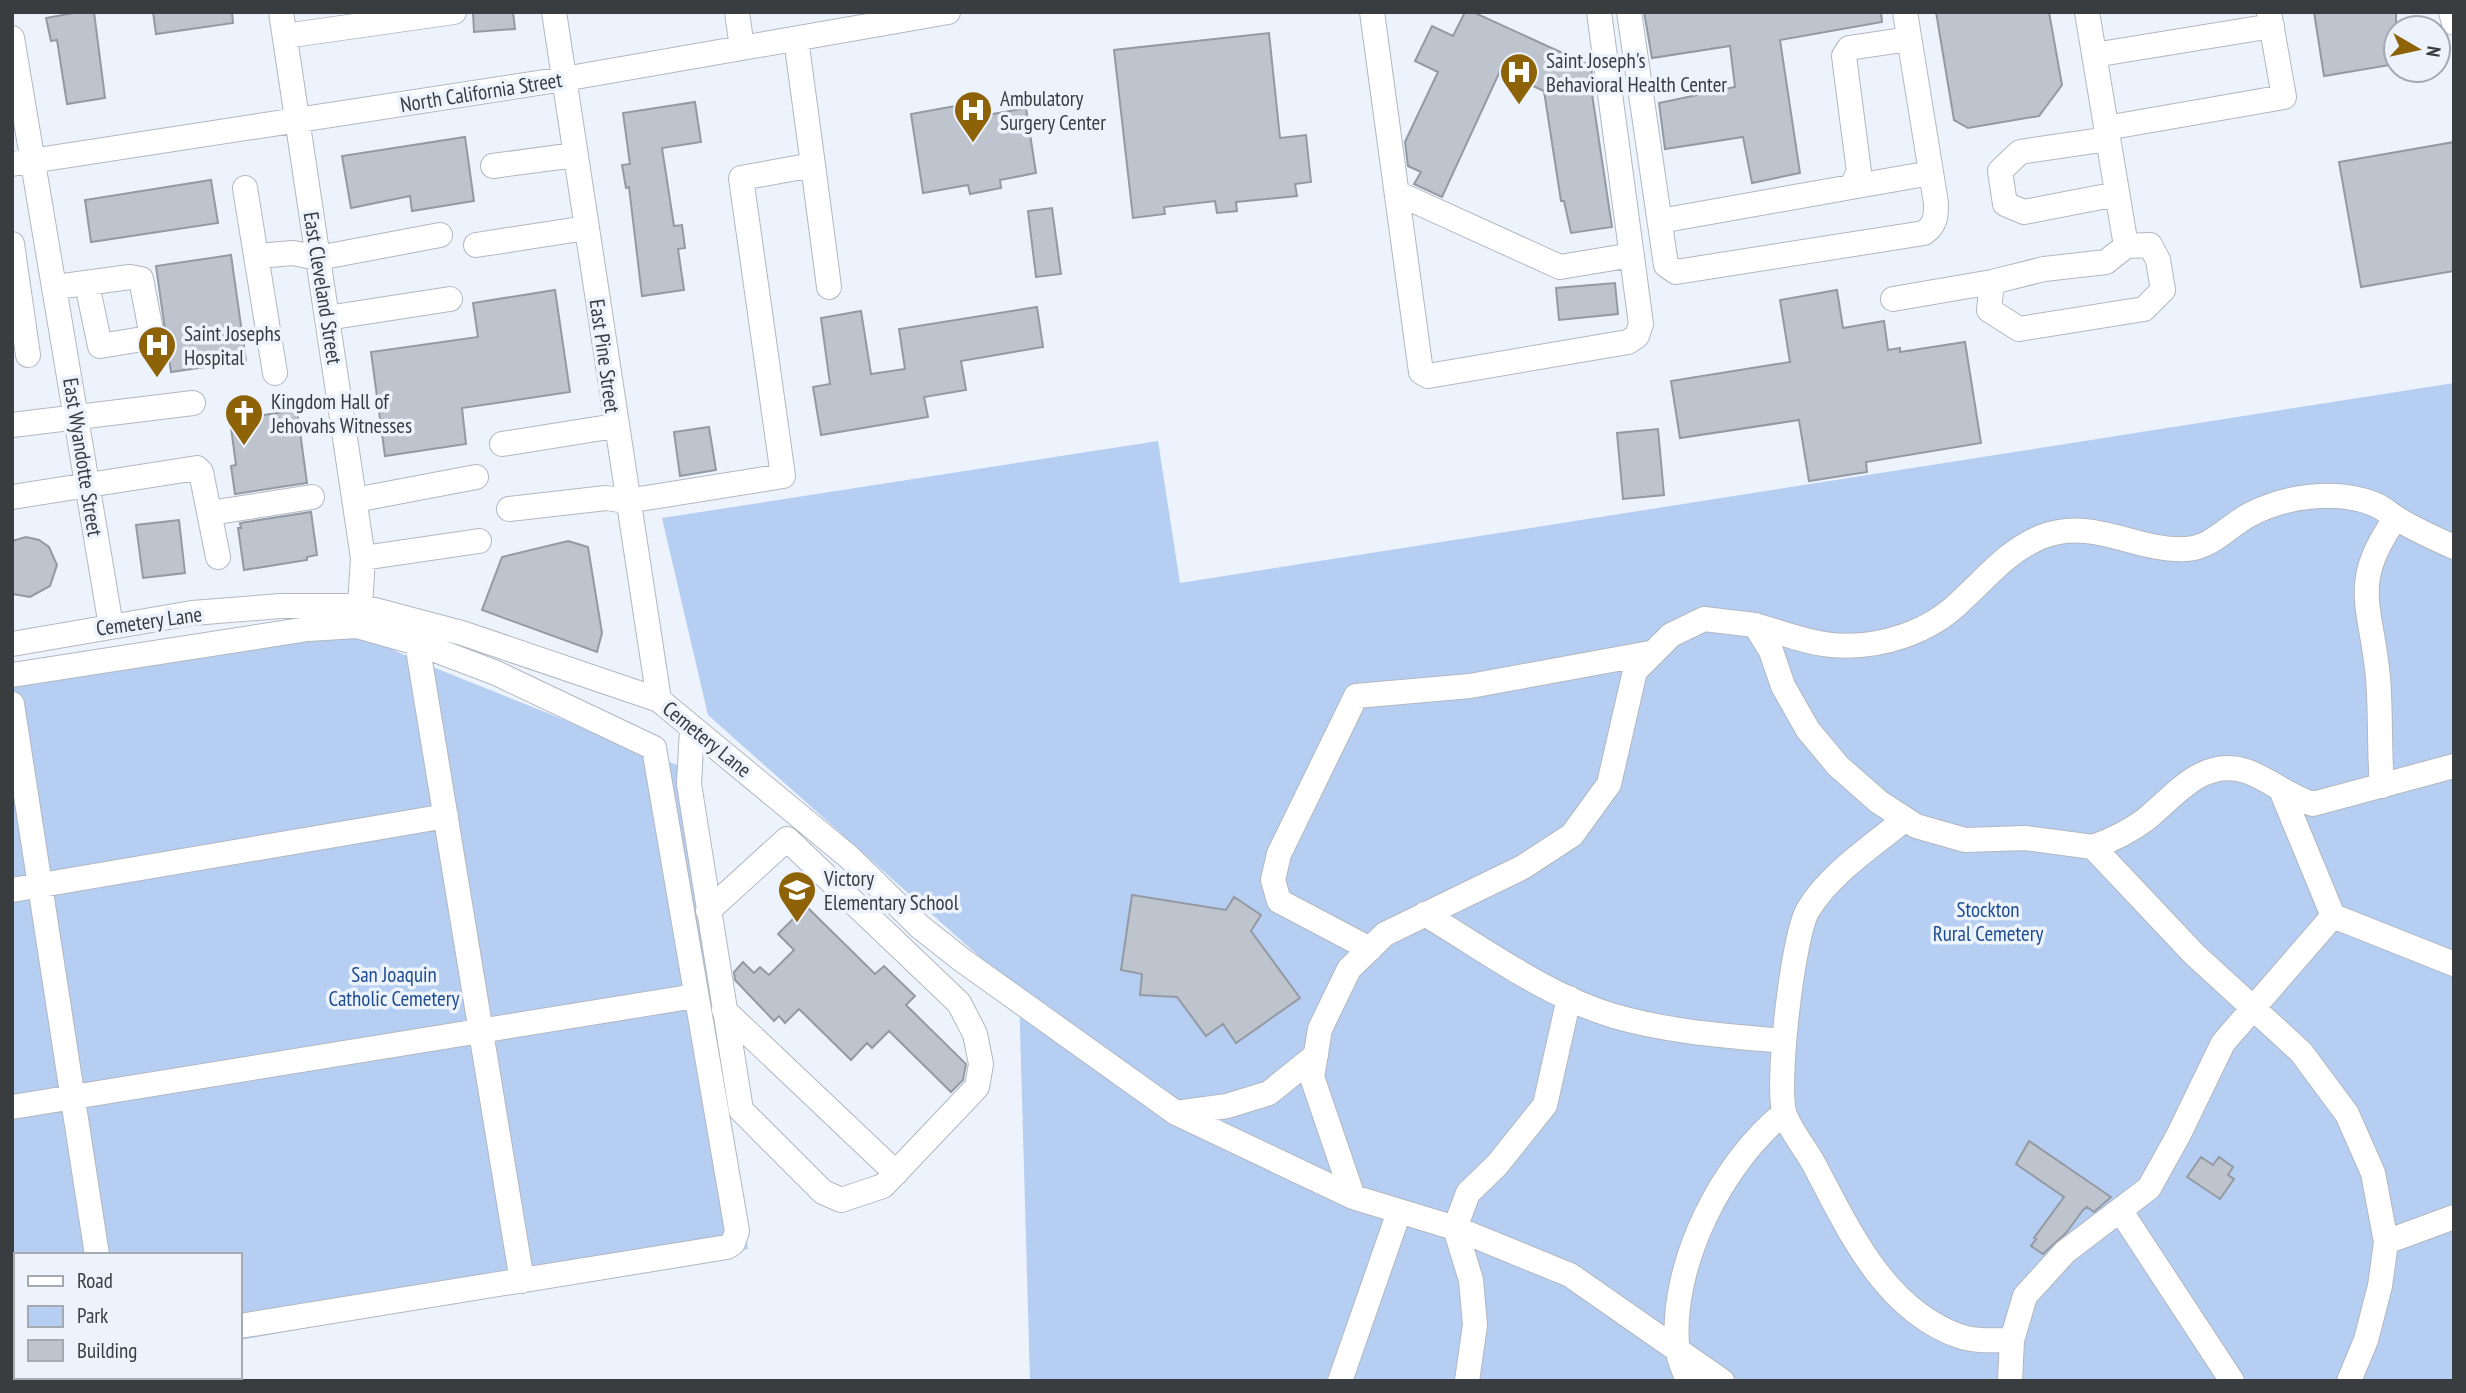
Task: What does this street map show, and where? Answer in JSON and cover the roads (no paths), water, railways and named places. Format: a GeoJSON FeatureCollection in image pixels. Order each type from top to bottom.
{"type":"FeatureCollection","features":[{"type":"Feature","properties":{"kind":"street"},"geometry":{"type":"LineString","coordinates":[[283,24],[454,12]]}},
{"type":"Feature","properties":{"kind":"street","name":"East Pine Street"},"geometry":{"type":"LineString","coordinates":[[554,12],[615,426],[659,700]]}},
{"type":"Feature","properties":{"kind":"street"},"geometry":{"type":"LineString","coordinates":[[737,12],[742,48]]}},
{"type":"Feature","properties":{"kind":"street","name":"North California Street"},"geometry":{"type":"LineString","coordinates":[[22,163],[564,79],[796,39],[910,15],[948,12]]}},
{"type":"Feature","properties":{"kind":"street"},"geometry":{"type":"LineString","coordinates":[[1372,12],[1421,372],[1428,376],[1628,342],[1637,336],[1642,324],[1599,12]]}},
{"type":"Feature","properties":{"kind":"street"},"geometry":{"type":"LineString","coordinates":[[1629,12],[1667,265],[1676,272],[1924,233],[1936,219],[1905,12]]}},
{"type":"Feature","properties":{"kind":"street"},"geometry":{"type":"LineString","coordinates":[[2087,12],[2126,246]]}},
{"type":"Feature","properties":{"kind":"street"},"geometry":{"type":"LineString","coordinates":[[2451,12],[2454,23]]}},
{"type":"Feature","properties":{"kind":"street"},"geometry":{"type":"LineString","coordinates":[[2094,55],[2270,19],[2284,97],[2020,152],[2000,171],[2005,204],[2024,212],[2117,194]]}},
{"type":"Feature","properties":{"kind":"street","name":"East Cleveland Street"},"geometry":{"type":"LineString","coordinates":[[283,24],[363,558],[360,606]]}},
{"type":"Feature","properties":{"kind":"street","name":"East Wyandotte Street"},"geometry":{"type":"LineString","coordinates":[[12,38],[22,163],[56,287],[111,626]]}},
{"type":"Feature","properties":{"kind":"street"},"geometry":{"type":"LineString","coordinates":[[796,39],[829,287]]}},
{"type":"Feature","properties":{"kind":"street"},"geometry":{"type":"LineString","coordinates":[[1852,187],[1859,172],[1844,57],[1849,48],[1909,39]]}},
{"type":"Feature","properties":{"kind":"street"},"geometry":{"type":"LineString","coordinates":[[492,166],[575,155]]}},
{"type":"Feature","properties":{"kind":"street"},"geometry":{"type":"LineString","coordinates":[[509,509],[607,498],[627,501],[783,476],[741,178],[813,165]]}},
{"type":"Feature","properties":{"kind":"street"},"geometry":{"type":"LineString","coordinates":[[1660,221],[1931,173]]}},
{"type":"Feature","properties":{"kind":"street"},"geometry":{"type":"LineString","coordinates":[[244,188],[275,373]]}},
{"type":"Feature","properties":{"kind":"street"},"geometry":{"type":"LineString","coordinates":[[1397,193],[1560,267],[1632,255]]}},
{"type":"Feature","properties":{"kind":"street"},"geometry":{"type":"LineString","coordinates":[[476,245],[586,228]]}},
{"type":"Feature","properties":{"kind":"street"},"geometry":{"type":"LineString","coordinates":[[257,256],[293,253],[318,258],[440,235]]}},
{"type":"Feature","properties":{"kind":"street"},"geometry":{"type":"LineString","coordinates":[[12,244],[20,356],[66,351]]}},
{"type":"Feature","properties":{"kind":"street"},"geometry":{"type":"LineString","coordinates":[[1893,299],[1992,282],[2044,269],[2106,262],[2126,246],[2150,245],[2158,260],[2163,290],[2144,309],[2019,330],[1989,310],[1992,282]]}},
{"type":"Feature","properties":{"kind":"street"},"geometry":{"type":"LineString","coordinates":[[56,287],[87,284]]}},
{"type":"Feature","properties":{"kind":"street"},"geometry":{"type":"LineString","coordinates":[[327,318],[450,299]]}},
{"type":"Feature","properties":{"kind":"street"},"geometry":{"type":"LineString","coordinates":[[12,425],[192,402]]}},
{"type":"Feature","properties":{"kind":"street"},"geometry":{"type":"LineString","coordinates":[[502,444],[615,426]]}},
{"type":"Feature","properties":{"kind":"street"},"geometry":{"type":"LineString","coordinates":[[12,497],[197,468],[201,472],[219,557]]}},
{"type":"Feature","properties":{"kind":"street"},"geometry":{"type":"LineString","coordinates":[[355,500],[476,477]]}},
{"type":"Feature","properties":{"kind":"street"},"geometry":{"type":"LineString","coordinates":[[1353,1197],[1312,1077],[1320,1029],[1349,970],[1385,934],[1523,867],[1573,835],[1609,784],[1635,671],[1650,653],[1671,635],[1704,619],[1755,625],[1829,645],[1876,643],[1904,636],[1961,602],[2014,550],[2045,536],[2075,529],[2108,533],[2171,550],[2190,549],[2209,543],[2250,514],[2279,503],[2312,497],[2344,496],[2375,505],[2454,547]]}},
{"type":"Feature","properties":{"kind":"street"},"geometry":{"type":"LineString","coordinates":[[210,513],[312,497]]}},
{"type":"Feature","properties":{"kind":"street"},"geometry":{"type":"LineString","coordinates":[[2382,786],[2378,677],[2366,612],[2365,583],[2383,537],[2396,518]]}},
{"type":"Feature","properties":{"kind":"street"},"geometry":{"type":"LineString","coordinates":[[363,558],[479,541]]}},
{"type":"Feature","properties":{"kind":"street","name":"Cemetery Lane"},"geometry":{"type":"LineString","coordinates":[[12,644],[192,613],[281,606],[360,606],[463,633],[659,700],[849,857],[919,926],[962,960],[1176,1113],[1353,1197],[1455,1228],[1570,1275],[1677,1347],[1722,1381]]}},
{"type":"Feature","properties":{"kind":"street"},"geometry":{"type":"LineString","coordinates":[[1755,625],[1771,651],[1783,686],[1808,730],[1839,766],[1879,802],[1916,826],[1965,840],[2025,838],[2093,847],[2117,838],[2145,820],[2192,778],[2218,769],[2245,771],[2313,804],[2454,766]]}},
{"type":"Feature","properties":{"kind":"street"},"geometry":{"type":"LineString","coordinates":[[12,675],[308,629],[357,626],[416,643],[496,673],[654,748],[737,1231],[733,1243],[727,1247],[242,1326]]}},
{"type":"Feature","properties":{"kind":"street"},"geometry":{"type":"LineString","coordinates":[[416,643],[522,1281]]}},
{"type":"Feature","properties":{"kind":"street"},"geometry":{"type":"LineString","coordinates":[[1370,949],[1279,901],[1273,880],[1279,854],[1356,696],[1470,686],[1586,662],[1650,653]]}},
{"type":"Feature","properties":{"kind":"street"},"geometry":{"type":"LineString","coordinates":[[12,704],[97,1253]]}},
{"type":"Feature","properties":{"kind":"street"},"geometry":{"type":"LineString","coordinates":[[692,728],[689,784],[708,911],[741,1110],[823,1192],[841,1200],[883,1186],[977,1087],[981,1064],[975,1034],[959,1003],[787,839],[708,911]]}},
{"type":"Feature","properties":{"kind":"street"},"geometry":{"type":"LineString","coordinates":[[2281,790],[2333,916],[2454,964]]}},
{"type":"Feature","properties":{"kind":"street"},"geometry":{"type":"LineString","coordinates":[[12,890],[446,816]]}},
{"type":"Feature","properties":{"kind":"street"},"geometry":{"type":"LineString","coordinates":[[1905,819],[1824,889],[1806,912],[1794,962],[1784,1041],[1784,1113],[1852,1236],[1889,1289],[1926,1319],[1959,1336],[1979,1340],[2012,1340]]}},
{"type":"Feature","properties":{"kind":"street"},"geometry":{"type":"LineString","coordinates":[[2093,847],[2194,954],[2301,1052],[2347,1114],[2374,1173],[2386,1242],[2380,1286],[2366,1339],[2349,1381]]}},
{"type":"Feature","properties":{"kind":"street"},"geometry":{"type":"LineString","coordinates":[[1425,914],[1569,998],[1615,1016],[1719,1035],[1784,1041]]}},
{"type":"Feature","properties":{"kind":"street"},"geometry":{"type":"LineString","coordinates":[[2010,1381],[2012,1340],[2025,1296],[2065,1252],[2149,1188],[2178,1136],[2223,1042],[2255,1009],[2333,916]]}},
{"type":"Feature","properties":{"kind":"street"},"geometry":{"type":"LineString","coordinates":[[12,1108],[695,996]]}},
{"type":"Feature","properties":{"kind":"street"},"geometry":{"type":"LineString","coordinates":[[1467,1381],[1474,1314],[1471,1280],[1455,1228],[1468,1193],[1497,1165],[1545,1105],[1569,998]]}},
{"type":"Feature","properties":{"kind":"street"},"geometry":{"type":"LineString","coordinates":[[724,1010],[896,1173]]}},
{"type":"Feature","properties":{"kind":"street"},"geometry":{"type":"LineString","coordinates":[[1176,1113],[1227,1105],[1269,1093],[1315,1055]]}},
{"type":"Feature","properties":{"kind":"street"},"geometry":{"type":"LineString","coordinates":[[1688,1381],[1677,1347],[1678,1304],[1692,1246],[1723,1184],[1757,1135],[1784,1113]]}},
{"type":"Feature","properties":{"kind":"street"},"geometry":{"type":"LineString","coordinates":[[2120,1210],[2232,1381]]}},
{"type":"Feature","properties":{"kind":"street"},"geometry":{"type":"LineString","coordinates":[[1340,1381],[1399,1212]]}},
{"type":"Feature","properties":{"kind":"street"},"geometry":{"type":"LineString","coordinates":[[2386,1242],[2454,1217]]}},
{"type":"Feature","properties":{"kind":"place","name":"Saint Joseph's Behavioral Health Center"},"geometry":{"type":"Point","coordinates":[1519,106]}},
{"type":"Feature","properties":{"kind":"place","name":"Ambulatory Surgery Center"},"geometry":{"type":"Point","coordinates":[973,144]}},
{"type":"Feature","properties":{"kind":"place","name":"Saint Josephs Hospital"},"geometry":{"type":"Point","coordinates":[157,379]}},
{"type":"Feature","properties":{"kind":"place","name":"Kingdom Hall of Jehovahs Witnesses"},"geometry":{"type":"Point","coordinates":[244,447]}},
{"type":"Feature","properties":{"kind":"place","name":"Victory Elementary School"},"geometry":{"type":"Point","coordinates":[797,924]}},
{"type":"Feature","properties":{"kind":"park label","name":"Stockton Rural Cemetery"},"geometry":{"type":"Point","coordinates":[1988,921]}},
{"type":"Feature","properties":{"kind":"park label","name":"San Joaquin Catholic Cemetery"},"geometry":{"type":"Point","coordinates":[394,986]}}]}
